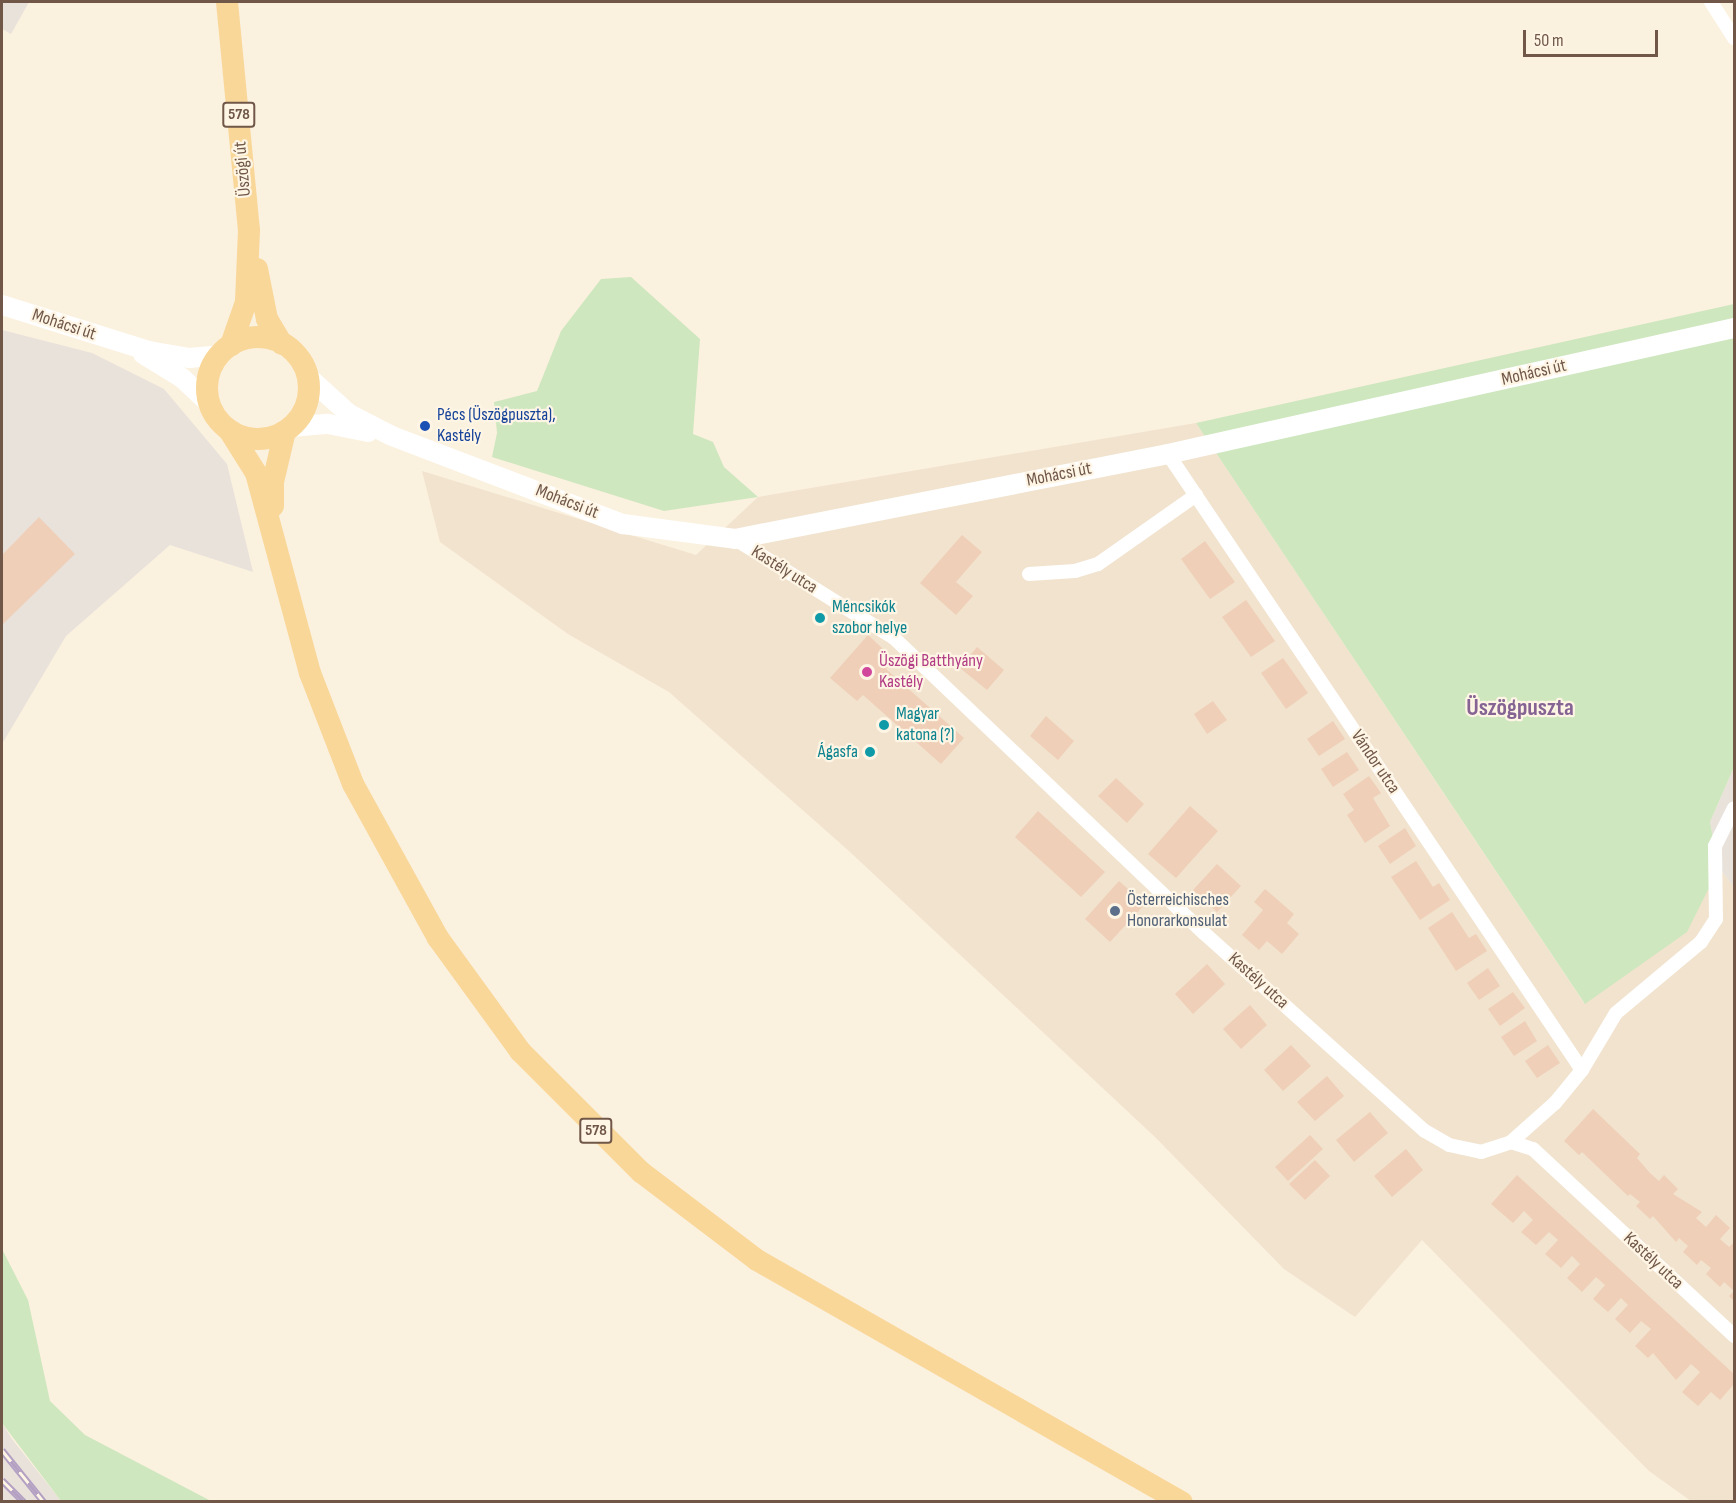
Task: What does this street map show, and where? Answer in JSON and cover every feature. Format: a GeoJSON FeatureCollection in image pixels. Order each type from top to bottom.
{"type":"FeatureCollection","features":[{"type":"Feature","properties":{"kind":"main road","name":"Üszögi út"},"geometry":{"type":"LineString","coordinates":[[227,2],[249,230]]}},
{"type":"Feature","properties":{"kind":"main road","name":"578"},"geometry":{"type":"LineString","coordinates":[[249,230],[261,298],[282,344],[298,357],[307,376],[308,398],[288,429],[273,482],[273,529]]}},
{"type":"Feature","properties":{"kind":"main road","name":"578"},"geometry":{"type":"LineString","coordinates":[[249,230],[246,302],[226,350],[208,383],[210,404],[251,460],[273,529],[310,673],[377,834],[472,990],[579,1116],[668,1194],[797,1286],[1182,1502]]}},
{"type":"Feature","properties":{"kind":"main road","name":"Mohácsi út"},"geometry":{"type":"LineString","coordinates":[[2,305],[127,345]]}},
{"type":"Feature","properties":{"kind":"main road","name":"Mohácsi út"},"geometry":{"type":"LineString","coordinates":[[392,436],[622,524],[735,539],[1168,454],[1734,328]]}},
{"type":"Feature","properties":{"kind":"main road"},"geometry":{"type":"LineString","coordinates":[[127,345],[189,358],[226,350],[256,338],[282,344]]}},
{"type":"Feature","properties":{"kind":"main road"},"geometry":{"type":"LineString","coordinates":[[127,345],[182,378],[210,404]]}},
{"type":"Feature","properties":{"kind":"main road"},"geometry":{"type":"LineString","coordinates":[[307,376],[349,414],[392,436]]}},
{"type":"Feature","properties":{"kind":"main road"},"geometry":{"type":"LineString","coordinates":[[229,430],[257,439],[288,429],[328,424],[392,436]]}},
{"type":"Feature","properties":{"kind":"street"},"geometry":{"type":"LineString","coordinates":[[1711,2],[1734,38]]}},
{"type":"Feature","properties":{"kind":"street","name":"Vándor utca"},"geometry":{"type":"LineString","coordinates":[[1168,454],[1582,1070]]}},
{"type":"Feature","properties":{"kind":"street"},"geometry":{"type":"LineString","coordinates":[[1029,574],[1075,571],[1098,564],[1196,495]]}},
{"type":"Feature","properties":{"kind":"street","name":"Kastély utca"},"geometry":{"type":"LineString","coordinates":[[735,539],[894,638],[1204,933],[1425,1131],[1449,1145],[1481,1152],[1511,1142],[1533,1149],[1734,1336]]}},
{"type":"Feature","properties":{"kind":"street"},"geometry":{"type":"LineString","coordinates":[[1511,1142],[1555,1103],[1582,1070],[1616,1012],[1701,942],[1716,919],[1715,846],[1734,808]]}},
{"type":"Feature","properties":{"kind":"shaded area"},"geometry":{"type":"Polygon","coordinates":[[[2,2],[29,2],[11,34],[2,29],[2,2]]]}},
{"type":"Feature","properties":{"kind":"shaded area"},"geometry":{"type":"Polygon","coordinates":[[[2,330],[92,353],[164,389],[227,464],[253,572],[170,545],[66,636],[2,744],[2,330]]]}},
{"type":"Feature","properties":{"kind":"shaded area"},"geometry":{"type":"Polygon","coordinates":[[[1196,423],[1584,1003],[1631,970],[1719,868],[1734,887],[1734,1501],[1691,1501],[1649,1471],[1422,1240],[1355,1317],[1284,1269],[1155,1137],[849,851],[669,692],[568,634],[440,542],[422,471],[696,555],[758,497],[1196,423]]]}},
{"type":"Feature","properties":{"kind":"shaded area"},"geometry":{"type":"Polygon","coordinates":[[[1734,767],[1734,887],[1719,868],[1710,822],[1734,767]]]}},
{"type":"Feature","properties":{"kind":"shaded area"},"geometry":{"type":"Polygon","coordinates":[[[2,1423],[12,1439],[61,1501],[2,1501],[2,1423]]]}},
{"type":"Feature","properties":{"kind":"green space"},"geometry":{"type":"Polygon","coordinates":[[[631,277],[700,339],[693,434],[713,442],[724,467],[758,497],[664,511],[492,457],[497,433],[494,402],[537,391],[561,331],[601,279],[631,277]]]}},
{"type":"Feature","properties":{"kind":"green space"},"geometry":{"type":"Polygon","coordinates":[[[1734,304],[1734,767],[1710,822],[1719,868],[1687,932],[1585,1004],[1196,423],[1734,304]]]}},
{"type":"Feature","properties":{"kind":"green space"},"geometry":{"type":"Polygon","coordinates":[[[2,1249],[28,1300],[50,1401],[85,1435],[211,1501],[61,1501],[2,1423],[2,1249]]]}},
{"type":"Feature","properties":{"kind":"building"},"geometry":{"type":"Polygon","coordinates":[[[39,517],[75,554],[2,625],[2,555],[39,517]]]}},
{"type":"Feature","properties":{"kind":"building"},"geometry":{"type":"Polygon","coordinates":[[[962,535],[982,552],[956,582],[973,596],[956,615],[920,583],[962,535]]]}},
{"type":"Feature","properties":{"kind":"building"},"geometry":{"type":"Polygon","coordinates":[[[1205,541],[1235,582],[1210,599],[1181,559],[1205,541]]]}},
{"type":"Feature","properties":{"kind":"building"},"geometry":{"type":"Polygon","coordinates":[[[1246,600],[1275,641],[1251,657],[1222,617],[1246,600]]]}},
{"type":"Feature","properties":{"kind":"building"},"geometry":{"type":"Polygon","coordinates":[[[868,635],[894,659],[886,669],[964,738],[941,764],[863,695],[857,701],[830,678],[868,635]]]}},
{"type":"Feature","properties":{"kind":"building"},"geometry":{"type":"Polygon","coordinates":[[[977,647],[1004,670],[987,690],[960,668],[977,647]]]}},
{"type":"Feature","properties":{"kind":"building"},"geometry":{"type":"Polygon","coordinates":[[[1283,658],[1308,693],[1286,709],[1261,673],[1283,658]]]}},
{"type":"Feature","properties":{"kind":"building"},"geometry":{"type":"Polygon","coordinates":[[[1213,701],[1227,720],[1207,734],[1194,714],[1213,701]]]}},
{"type":"Feature","properties":{"kind":"building"},"geometry":{"type":"Polygon","coordinates":[[[1046,716],[1074,741],[1058,760],[1030,736],[1046,716]]]}},
{"type":"Feature","properties":{"kind":"building"},"geometry":{"type":"Polygon","coordinates":[[[1333,721],[1345,739],[1319,756],[1307,739],[1333,721]]]}},
{"type":"Feature","properties":{"kind":"building"},"geometry":{"type":"Polygon","coordinates":[[[1347,752],[1359,770],[1333,787],[1321,769],[1347,752]]]}},
{"type":"Feature","properties":{"kind":"building"},"geometry":{"type":"Polygon","coordinates":[[[1369,776],[1381,793],[1373,798],[1390,826],[1365,843],[1347,815],[1354,810],[1343,794],[1369,776]]]}},
{"type":"Feature","properties":{"kind":"building"},"geometry":{"type":"Polygon","coordinates":[[[1116,778],[1144,804],[1127,823],[1098,796],[1116,778]]]}},
{"type":"Feature","properties":{"kind":"building"},"geometry":{"type":"Polygon","coordinates":[[[1190,806],[1218,831],[1176,878],[1148,854],[1190,806]]]}},
{"type":"Feature","properties":{"kind":"building"},"geometry":{"type":"Polygon","coordinates":[[[1038,811],[1105,872],[1081,897],[1015,837],[1038,811]]]}},
{"type":"Feature","properties":{"kind":"building"},"geometry":{"type":"Polygon","coordinates":[[[1405,828],[1416,846],[1390,864],[1378,846],[1405,828]]]}},
{"type":"Feature","properties":{"kind":"building"},"geometry":{"type":"Polygon","coordinates":[[[1416,861],[1433,887],[1439,883],[1450,900],[1420,920],[1391,877],[1416,861]]]}},
{"type":"Feature","properties":{"kind":"building"},"geometry":{"type":"Polygon","coordinates":[[[1217,864],[1241,886],[1217,912],[1193,890],[1217,864]]]}},
{"type":"Feature","properties":{"kind":"building","name":"Österreichisches Honorarkonsulat"},"geometry":{"type":"Polygon","coordinates":[[[1119,881],[1145,904],[1110,942],[1085,919],[1119,881]]]}},
{"type":"Feature","properties":{"kind":"building"},"geometry":{"type":"Polygon","coordinates":[[[1265,889],[1294,914],[1287,923],[1299,934],[1282,954],[1267,941],[1259,950],[1242,935],[1263,910],[1254,902],[1265,889]]]}},
{"type":"Feature","properties":{"kind":"building"},"geometry":{"type":"Polygon","coordinates":[[[1452,912],[1469,938],[1476,934],[1487,951],[1456,971],[1428,928],[1452,912]]]}},
{"type":"Feature","properties":{"kind":"building"},"geometry":{"type":"Polygon","coordinates":[[[1207,964],[1225,984],[1193,1014],[1175,994],[1207,964]]]}},
{"type":"Feature","properties":{"kind":"building"},"geometry":{"type":"Polygon","coordinates":[[[1488,968],[1500,986],[1479,1000],[1467,983],[1488,968]]]}},
{"type":"Feature","properties":{"kind":"building"},"geometry":{"type":"Polygon","coordinates":[[[1513,992],[1525,1008],[1500,1026],[1488,1009],[1513,992]]]}},
{"type":"Feature","properties":{"kind":"building"},"geometry":{"type":"Polygon","coordinates":[[[1250,1005],[1267,1025],[1241,1049],[1223,1029],[1250,1005]]]}},
{"type":"Feature","properties":{"kind":"building"},"geometry":{"type":"Polygon","coordinates":[[[1525,1021],[1537,1041],[1514,1056],[1501,1037],[1525,1021]]]}},
{"type":"Feature","properties":{"kind":"building"},"geometry":{"type":"Polygon","coordinates":[[[1291,1045],[1311,1066],[1283,1091],[1264,1070],[1291,1045]]]}},
{"type":"Feature","properties":{"kind":"building"},"geometry":{"type":"Polygon","coordinates":[[[1548,1045],[1560,1063],[1537,1078],[1525,1061],[1548,1045]]]}},
{"type":"Feature","properties":{"kind":"building"},"geometry":{"type":"Polygon","coordinates":[[[1327,1076],[1344,1096],[1315,1121],[1297,1102],[1327,1076]]]}},
{"type":"Feature","properties":{"kind":"building"},"geometry":{"type":"Polygon","coordinates":[[[1593,1109],[1640,1154],[1637,1158],[1650,1173],[1659,1181],[1664,1175],[1678,1189],[1673,1194],[1702,1212],[1696,1218],[1706,1227],[1716,1215],[1730,1228],[1720,1239],[1729,1247],[1734,1242],[1734,1291],[1724,1282],[1720,1287],[1706,1274],[1711,1268],[1701,1260],[1697,1265],[1683,1252],[1688,1246],[1679,1238],[1676,1242],[1653,1216],[1650,1219],[1636,1206],[1640,1202],[1630,1194],[1628,1196],[1582,1152],[1579,1155],[1564,1141],[1593,1109]]]}},
{"type":"Feature","properties":{"kind":"building"},"geometry":{"type":"Polygon","coordinates":[[[1370,1112],[1388,1133],[1354,1162],[1336,1140],[1370,1112]]]}},
{"type":"Feature","properties":{"kind":"building"},"geometry":{"type":"Polygon","coordinates":[[[1310,1135],[1323,1149],[1288,1181],[1275,1167],[1310,1135]]]}},
{"type":"Feature","properties":{"kind":"building"},"geometry":{"type":"Polygon","coordinates":[[[1406,1149],[1423,1170],[1392,1197],[1374,1176],[1406,1149]]]}},
{"type":"Feature","properties":{"kind":"building"},"geometry":{"type":"Polygon","coordinates":[[[1315,1160],[1330,1176],[1305,1200],[1289,1184],[1315,1160]]]}},
{"type":"Feature","properties":{"kind":"building"},"geometry":{"type":"Polygon","coordinates":[[[1517,1175],[1734,1374],[1734,1384],[1720,1400],[1711,1392],[1698,1406],[1682,1392],[1700,1372],[1691,1364],[1676,1380],[1653,1353],[1648,1358],[1635,1346],[1651,1329],[1641,1321],[1630,1333],[1615,1319],[1628,1305],[1621,1298],[1608,1312],[1593,1299],[1605,1285],[1596,1277],[1582,1292],[1567,1278],[1580,1264],[1572,1256],[1561,1268],[1545,1254],[1558,1240],[1549,1232],[1536,1245],[1521,1232],[1533,1220],[1524,1211],[1513,1223],[1491,1204],[1517,1175]]]}},
{"type":"Feature","properties":{"kind":"building"},"geometry":{"type":"Polygon","coordinates":[[[1734,1291],[1734,1301],[1729,1296],[1734,1291]]]}},
{"type":"Feature","properties":{"kind":"railway"},"geometry":{"type":"LineString","coordinates":[[2,1450],[44,1502]]}},
{"type":"Feature","properties":{"kind":"railway"},"geometry":{"type":"LineString","coordinates":[[2,1480],[24,1502]]}},
{"type":"Feature","properties":{"kind":"place","name":"Pécs (Üszögpuszta), Kastély"},"geometry":{"type":"Point","coordinates":[425,426]}},
{"type":"Feature","properties":{"kind":"place","name":"Méncsikók szobor helye"},"geometry":{"type":"Point","coordinates":[820,618]}},
{"type":"Feature","properties":{"kind":"place","name":"Üszögi Batthyány Kastély"},"geometry":{"type":"Point","coordinates":[867,672]}},
{"type":"Feature","properties":{"kind":"place","name":"Magyar katona (?)"},"geometry":{"type":"Point","coordinates":[884,725]}},
{"type":"Feature","properties":{"kind":"place","name":"Ágasfa"},"geometry":{"type":"Point","coordinates":[870,752]}},
{"type":"Feature","properties":{"kind":"place","name":"Österreichisches Honorarkonsulat"},"geometry":{"type":"Point","coordinates":[1115,911]}},
{"type":"Feature","properties":{"kind":"district","name":"Üszögpuszta"},"geometry":{"type":"Point","coordinates":[1520,708]}}]}
